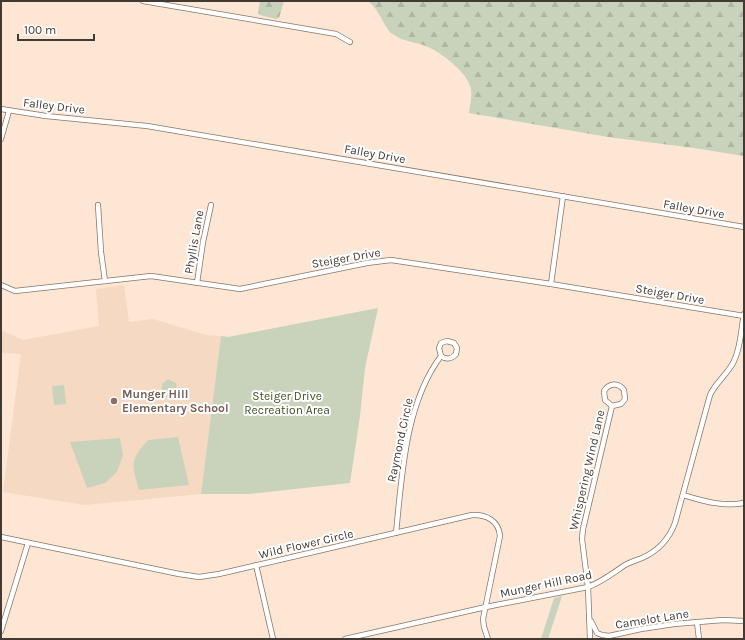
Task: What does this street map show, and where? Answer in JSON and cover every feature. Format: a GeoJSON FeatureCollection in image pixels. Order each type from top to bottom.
{"type":"FeatureCollection","features":[{"type":"Feature","properties":{"kind":"street"},"geometry":{"type":"LineString","coordinates":[[143,1],[336,34],[350,42]]}},
{"type":"Feature","properties":{"kind":"street","name":"Falley Drive"},"geometry":{"type":"LineString","coordinates":[[1,109],[58,118],[147,126],[744,227]]}},
{"type":"Feature","properties":{"kind":"street"},"geometry":{"type":"LineString","coordinates":[[1,138],[9,111]]}},
{"type":"Feature","properties":{"kind":"street"},"geometry":{"type":"LineString","coordinates":[[551,284],[563,196]]}},
{"type":"Feature","properties":{"kind":"street"},"geometry":{"type":"LineString","coordinates":[[98,205],[101,252],[105,281]]}},
{"type":"Feature","properties":{"kind":"street","name":"Phyllis Lane"},"geometry":{"type":"LineString","coordinates":[[197,283],[203,242],[211,205]]}},
{"type":"Feature","properties":{"kind":"street","name":"Steiger Drive"},"geometry":{"type":"LineString","coordinates":[[1,285],[15,291],[151,276],[240,289],[367,263],[391,260],[744,315]]}},
{"type":"Feature","properties":{"kind":"street","name":"Munger Hill Road"},"geometry":{"type":"LineString","coordinates":[[345,639],[486,607],[588,587],[603,581],[626,565],[644,557],[660,547],[673,530],[707,404],[714,388],[729,369],[736,355],[744,315]]}},
{"type":"Feature","properties":{"kind":"street","name":"Raymond Circle"},"geometry":{"type":"LineString","coordinates":[[396,533],[406,452],[413,416],[424,383],[441,356],[439,348],[443,342],[450,341],[455,345],[456,352],[453,357],[446,359],[441,356]]}},
{"type":"Feature","properties":{"kind":"street","name":"Whispering Wind Lane"},"geometry":{"type":"LineString","coordinates":[[617,384],[624,390],[625,399],[621,404],[612,406],[605,400],[604,391],[610,385],[617,384]]}},
{"type":"Feature","properties":{"kind":"street","name":"Whispering Wind Lane"},"geometry":{"type":"LineString","coordinates":[[588,587],[583,549],[583,529],[612,406]]}},
{"type":"Feature","properties":{"kind":"street"},"geometry":{"type":"LineString","coordinates":[[683,495],[716,504],[730,505],[744,503]]}},
{"type":"Feature","properties":{"kind":"street","name":"Wild Flower Circle"},"geometry":{"type":"LineString","coordinates":[[1,537],[199,577],[210,576],[472,515],[483,516],[490,519],[498,530],[500,540],[483,619],[488,639]]}},
{"type":"Feature","properties":{"kind":"street"},"geometry":{"type":"LineString","coordinates":[[1,631],[28,543]]}},
{"type":"Feature","properties":{"kind":"street"},"geometry":{"type":"LineString","coordinates":[[256,565],[273,639]]}},
{"type":"Feature","properties":{"kind":"street"},"geometry":{"type":"LineString","coordinates":[[588,587],[590,639]]}},
{"type":"Feature","properties":{"kind":"street","name":"Camelot Lane"},"geometry":{"type":"LineString","coordinates":[[590,619],[597,633],[609,636]]}},
{"type":"Feature","properties":{"kind":"street","name":"Camelot Lane"},"geometry":{"type":"LineString","coordinates":[[601,639],[641,629],[697,622],[723,620],[744,621]]}},
{"type":"Feature","properties":{"kind":"street","name":"Camelot Lane"},"geometry":{"type":"LineString","coordinates":[[697,622],[699,639]]}},
{"type":"Feature","properties":{"kind":"street"},"geometry":{"type":"LineString","coordinates":[[371,633],[372,639]]}},
{"type":"Feature","properties":{"kind":"shaded area","name":"Munger Hill Elementary School"},"geometry":{"type":"Polygon","coordinates":[[[124,285],[129,322],[153,319],[206,335],[221,336],[201,494],[85,505],[3,492],[21,354],[1,353],[1,330],[23,340],[99,326],[96,289],[124,285]]]}},
{"type":"Feature","properties":{"kind":"green space"},"geometry":{"type":"Polygon","coordinates":[[[260,1],[284,1],[279,18],[276,19],[260,15],[258,13],[260,1]]]}},
{"type":"Feature","properties":{"kind":"green space"},"geometry":{"type":"Polygon","coordinates":[[[368,1],[744,1],[744,156],[608,137],[469,113],[471,89],[468,81],[459,69],[434,50],[394,35],[368,1]]]}},
{"type":"Feature","properties":{"kind":"green space","name":"Steiger Drive Recreation Area"},"geometry":{"type":"Polygon","coordinates":[[[378,308],[365,368],[360,416],[350,483],[249,494],[201,494],[221,336],[228,337],[378,308]]]}},
{"type":"Feature","properties":{"kind":"green space"},"geometry":{"type":"Polygon","coordinates":[[[168,379],[176,383],[177,395],[164,397],[162,396],[162,384],[168,379]]]}},
{"type":"Feature","properties":{"kind":"green space"},"geometry":{"type":"Polygon","coordinates":[[[64,385],[66,404],[54,405],[52,386],[64,385]]]}},
{"type":"Feature","properties":{"kind":"green space"},"geometry":{"type":"Polygon","coordinates":[[[178,437],[189,485],[139,490],[134,463],[135,458],[142,447],[148,440],[178,437]]]}},
{"type":"Feature","properties":{"kind":"green space"},"geometry":{"type":"Polygon","coordinates":[[[120,438],[123,455],[117,472],[105,483],[87,488],[70,442],[120,438]]]}},
{"type":"Feature","properties":{"kind":"green space"},"geometry":{"type":"Polygon","coordinates":[[[562,596],[548,639],[541,639],[554,598],[562,596]]]}},
{"type":"Feature","properties":{"kind":"place","name":"Munger Hill Elementary School"},"geometry":{"type":"Point","coordinates":[114,401]}}]}
